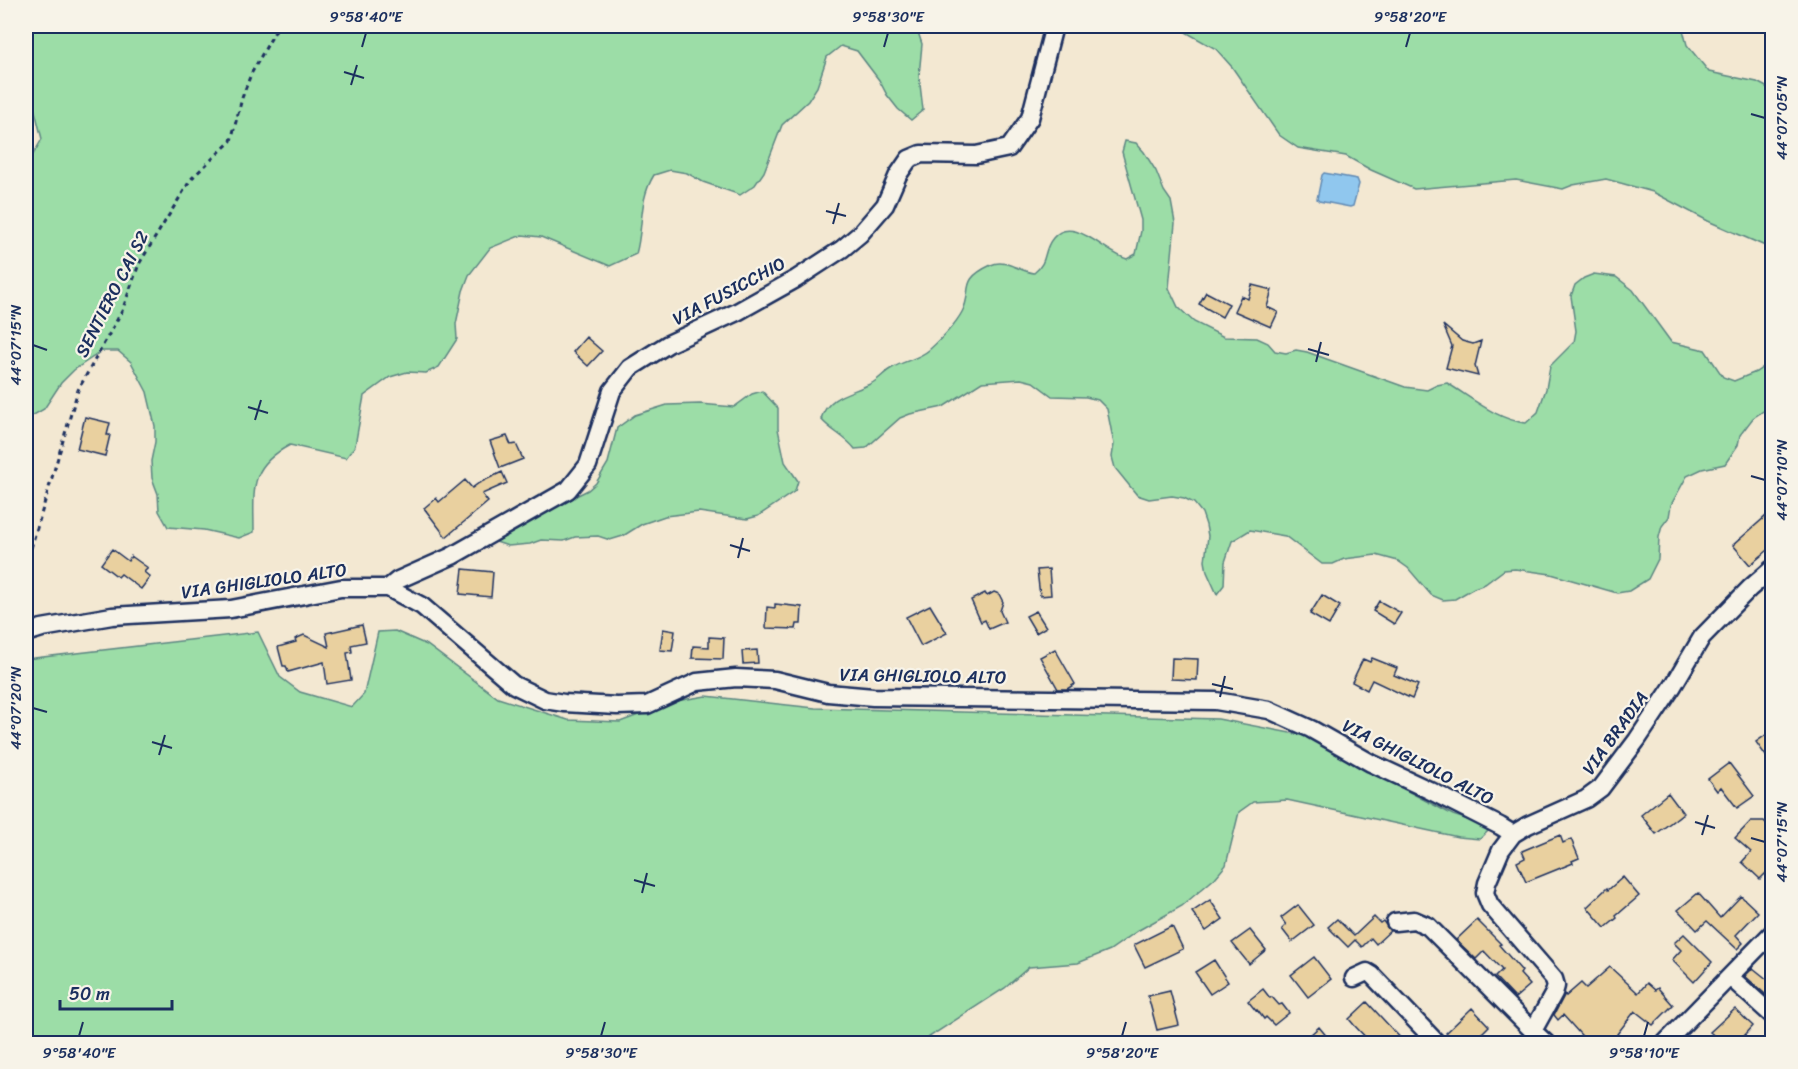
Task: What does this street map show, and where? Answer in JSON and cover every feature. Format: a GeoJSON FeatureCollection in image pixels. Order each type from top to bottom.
{"type":"FeatureCollection","features":[{"type":"Feature","properties":{"kind":"street","name":"VIA FUSICCHIO"},"geometry":{"type":"LineString","coordinates":[[388,588],[398,580],[452,556],[568,490],[588,465],[612,391],[630,368],[668,344],[737,312],[796,279],[842,249],[860,234],[885,205],[897,175],[909,159],[921,154],[976,155],[1009,148],[1030,118],[1054,26]]}},
{"type":"Feature","properties":{"kind":"street","name":"VIA BRADIA"},"geometry":{"type":"LineString","coordinates":[[1533,1031],[1556,986],[1554,979],[1490,905],[1485,893],[1501,850],[1513,834],[1586,799],[1601,788],[1655,713],[1702,637],[1750,588],[1773,569]]}},
{"type":"Feature","properties":{"kind":"street","name":"VIA GHIGLIOLO ALTO"},"geometry":{"type":"LineString","coordinates":[[26,633],[42,628],[112,616],[231,609],[341,588],[388,588],[422,606],[514,685],[545,700],[575,704],[647,705],[697,682],[736,678],[775,680],[828,693],[873,697],[1216,701],[1269,710],[1311,729],[1371,763],[1513,834]]}},
{"type":"Feature","properties":{"kind":"street"},"geometry":{"type":"LineString","coordinates":[[1395,922],[1414,920],[1428,926],[1547,1044]]}},
{"type":"Feature","properties":{"kind":"street"},"geometry":{"type":"LineString","coordinates":[[1664,1044],[1773,933]]}},
{"type":"Feature","properties":{"kind":"street"},"geometry":{"type":"LineString","coordinates":[[1354,978],[1367,972],[1372,975],[1438,1044]]}},
{"type":"Feature","properties":{"kind":"street"},"geometry":{"type":"LineString","coordinates":[[1730,977],[1773,1015]]}},
{"type":"Feature","properties":{"kind":"path","name":"SENTIERO CAI S2"},"geometry":{"type":"LineString","coordinates":[[26,565],[78,390],[122,312],[139,264],[191,178],[231,141],[251,74],[278,26]]}},
{"type":"Feature","properties":{"kind":"green space"},"geometry":{"type":"Polygon","coordinates":[[[26,26],[916,26],[922,44],[919,76],[923,110],[911,120],[887,95],[879,80],[857,51],[841,46],[827,57],[817,87],[808,101],[782,125],[764,172],[755,185],[740,195],[703,182],[687,173],[670,170],[654,175],[643,204],[636,254],[610,266],[541,237],[522,235],[490,248],[469,275],[456,324],[457,339],[439,367],[426,373],[407,372],[390,377],[364,396],[355,446],[346,458],[290,445],[276,453],[260,471],[256,481],[254,532],[239,538],[204,530],[168,527],[159,511],[158,494],[152,478],[151,461],[155,442],[155,426],[147,392],[131,362],[118,351],[102,351],[74,370],[61,383],[44,409],[30,417],[26,424],[26,167],[42,139],[33,103],[26,93],[26,26]]]}},
{"type":"Feature","properties":{"kind":"green space"},"geometry":{"type":"Polygon","coordinates":[[[1175,26],[1682,26],[1687,45],[1709,72],[1757,82],[1772,90],[1772,249],[1708,221],[1653,192],[1606,179],[1563,189],[1516,180],[1414,189],[1346,156],[1298,148],[1279,135],[1232,67],[1216,49],[1175,26]]]}},
{"type":"Feature","properties":{"kind":"green space"},"geometry":{"type":"Polygon","coordinates":[[[1125,141],[1136,143],[1144,152],[1171,201],[1175,223],[1169,288],[1178,307],[1194,322],[1224,337],[1257,338],[1268,343],[1275,351],[1307,352],[1405,387],[1427,390],[1447,383],[1495,413],[1526,423],[1538,412],[1546,389],[1550,366],[1574,342],[1576,331],[1571,296],[1575,285],[1594,274],[1616,277],[1633,290],[1671,342],[1705,350],[1723,377],[1734,381],[1756,372],[1772,361],[1772,405],[1753,418],[1740,435],[1738,445],[1725,464],[1702,469],[1687,476],[1671,505],[1669,517],[1662,526],[1658,559],[1648,579],[1629,591],[1617,593],[1551,574],[1515,569],[1504,570],[1485,584],[1455,599],[1443,600],[1431,595],[1408,568],[1398,561],[1376,555],[1344,559],[1333,564],[1322,564],[1285,536],[1250,530],[1232,541],[1225,562],[1224,585],[1217,594],[1207,572],[1205,561],[1208,536],[1202,513],[1194,503],[1184,498],[1172,496],[1149,499],[1137,495],[1115,468],[1112,457],[1114,444],[1107,409],[1098,400],[1086,397],[1052,396],[1033,382],[1021,379],[982,382],[943,407],[900,418],[866,448],[855,449],[821,419],[824,411],[834,400],[873,382],[892,368],[921,356],[929,350],[962,312],[970,281],[980,271],[991,265],[1002,263],[1034,273],[1042,264],[1053,238],[1061,232],[1070,230],[1089,237],[1127,259],[1136,254],[1141,220],[1122,152],[1125,141]]]}},
{"type":"Feature","properties":{"kind":"green space"},"geometry":{"type":"Polygon","coordinates":[[[762,391],[778,408],[778,429],[785,462],[798,481],[795,491],[758,516],[747,519],[699,512],[665,516],[642,524],[623,536],[610,540],[598,536],[575,537],[564,541],[541,540],[530,544],[508,546],[496,542],[550,509],[588,490],[596,483],[608,463],[617,428],[635,415],[667,405],[700,404],[734,407],[752,394],[762,391]]]}},
{"type":"Feature","properties":{"kind":"green space"},"geometry":{"type":"Polygon","coordinates":[[[395,631],[427,645],[498,698],[568,720],[620,722],[676,701],[706,696],[815,708],[1218,719],[1327,740],[1349,758],[1400,787],[1453,815],[1490,829],[1480,839],[1458,837],[1287,800],[1253,802],[1239,812],[1226,865],[1215,878],[1182,906],[1139,930],[1110,950],[1078,963],[1029,967],[1005,988],[923,1043],[26,1043],[26,659],[258,632],[280,677],[300,692],[352,707],[364,694],[378,632],[395,631]]]}},
{"type":"Feature","properties":{"kind":"water"},"geometry":{"type":"Polygon","coordinates":[[[1324,173],[1357,179],[1359,184],[1353,206],[1317,199],[1324,173]]]}},
{"type":"Feature","properties":{"kind":"building"},"geometry":{"type":"Polygon","coordinates":[[[1252,285],[1272,290],[1267,307],[1278,312],[1271,327],[1234,311],[1241,296],[1248,299],[1252,285]]]}},
{"type":"Feature","properties":{"kind":"building"},"geometry":{"type":"Polygon","coordinates":[[[1206,292],[1229,304],[1222,317],[1199,304],[1206,292]]]}},
{"type":"Feature","properties":{"kind":"building"},"geometry":{"type":"Polygon","coordinates":[[[1443,325],[1462,341],[1473,344],[1481,341],[1475,366],[1478,376],[1446,368],[1452,346],[1443,325]]]}},
{"type":"Feature","properties":{"kind":"building"},"geometry":{"type":"Polygon","coordinates":[[[586,337],[602,351],[588,366],[573,352],[586,337]]]}},
{"type":"Feature","properties":{"kind":"building"},"geometry":{"type":"Polygon","coordinates":[[[85,417],[110,423],[105,456],[77,449],[85,417]]]}},
{"type":"Feature","properties":{"kind":"building"},"geometry":{"type":"Polygon","coordinates":[[[507,436],[511,445],[516,444],[523,459],[500,468],[490,441],[507,436]]]}},
{"type":"Feature","properties":{"kind":"building"},"geometry":{"type":"Polygon","coordinates":[[[502,472],[507,483],[482,494],[488,502],[446,537],[424,508],[436,498],[439,502],[465,480],[472,488],[502,472]]]}},
{"type":"Feature","properties":{"kind":"building"},"geometry":{"type":"Polygon","coordinates":[[[1773,510],[1773,546],[1750,565],[1733,545],[1773,510]]]}},
{"type":"Feature","properties":{"kind":"building"},"geometry":{"type":"Polygon","coordinates":[[[112,549],[128,561],[131,556],[148,568],[144,572],[150,577],[141,589],[121,574],[118,577],[101,564],[112,549]]]}},
{"type":"Feature","properties":{"kind":"building"},"geometry":{"type":"Polygon","coordinates":[[[463,569],[493,572],[491,597],[460,594],[463,569]]]}},
{"type":"Feature","properties":{"kind":"building"},"geometry":{"type":"Polygon","coordinates":[[[1049,569],[1051,595],[1040,596],[1037,570],[1049,569]]]}},
{"type":"Feature","properties":{"kind":"building"},"geometry":{"type":"Polygon","coordinates":[[[994,592],[999,594],[1003,602],[1000,611],[1005,622],[989,629],[985,620],[981,622],[971,600],[985,593],[987,596],[994,592]]]}},
{"type":"Feature","properties":{"kind":"building"},"geometry":{"type":"Polygon","coordinates":[[[1322,595],[1340,606],[1329,625],[1310,614],[1322,595]]]}},
{"type":"Feature","properties":{"kind":"building"},"geometry":{"type":"Polygon","coordinates":[[[1379,601],[1401,613],[1394,624],[1373,611],[1379,601]]]}},
{"type":"Feature","properties":{"kind":"building"},"geometry":{"type":"Polygon","coordinates":[[[775,604],[802,607],[801,624],[797,624],[796,629],[766,628],[767,607],[775,608],[775,604]]]}},
{"type":"Feature","properties":{"kind":"building"},"geometry":{"type":"Polygon","coordinates":[[[930,605],[947,633],[921,646],[906,617],[930,605]]]}},
{"type":"Feature","properties":{"kind":"building"},"geometry":{"type":"Polygon","coordinates":[[[1036,611],[1046,627],[1036,633],[1026,616],[1036,611]]]}},
{"type":"Feature","properties":{"kind":"building"},"geometry":{"type":"Polygon","coordinates":[[[362,625],[366,642],[351,645],[352,652],[347,653],[351,680],[327,684],[324,662],[288,672],[286,666],[283,666],[278,647],[296,642],[295,639],[304,635],[329,647],[326,633],[362,625]]]}},
{"type":"Feature","properties":{"kind":"building"},"geometry":{"type":"Polygon","coordinates":[[[663,629],[675,631],[672,651],[660,650],[663,629]]]}},
{"type":"Feature","properties":{"kind":"building"},"geometry":{"type":"Polygon","coordinates":[[[709,637],[724,638],[723,659],[692,658],[693,646],[709,647],[709,637]]]}},
{"type":"Feature","properties":{"kind":"building"},"geometry":{"type":"Polygon","coordinates":[[[1055,649],[1075,684],[1067,689],[1058,689],[1040,657],[1055,649]]]}},
{"type":"Feature","properties":{"kind":"building"},"geometry":{"type":"Polygon","coordinates":[[[757,650],[758,663],[743,664],[742,651],[757,650]]]}},
{"type":"Feature","properties":{"kind":"building"},"geometry":{"type":"Polygon","coordinates":[[[1172,658],[1198,659],[1197,680],[1171,679],[1172,658]]]}},
{"type":"Feature","properties":{"kind":"building"},"geometry":{"type":"Polygon","coordinates":[[[1372,658],[1397,668],[1394,675],[1418,685],[1412,699],[1372,680],[1367,690],[1352,682],[1363,659],[1370,662],[1372,658]]]}},
{"type":"Feature","properties":{"kind":"building"},"geometry":{"type":"Polygon","coordinates":[[[1773,730],[1773,766],[1756,742],[1773,730]]]}},
{"type":"Feature","properties":{"kind":"building"},"geometry":{"type":"Polygon","coordinates":[[[1729,763],[1754,796],[1737,808],[1721,787],[1717,791],[1708,779],[1729,763]]]}},
{"type":"Feature","properties":{"kind":"building"},"geometry":{"type":"Polygon","coordinates":[[[1668,793],[1683,813],[1656,834],[1641,815],[1668,793]]]}},
{"type":"Feature","properties":{"kind":"building"},"geometry":{"type":"Polygon","coordinates":[[[1751,821],[1764,821],[1773,830],[1773,866],[1760,879],[1742,862],[1751,852],[1735,838],[1751,821]]]}},
{"type":"Feature","properties":{"kind":"building"},"geometry":{"type":"Polygon","coordinates":[[[1560,835],[1563,843],[1571,839],[1579,858],[1572,861],[1573,863],[1526,882],[1517,862],[1525,858],[1522,851],[1560,835]]]}},
{"type":"Feature","properties":{"kind":"building"},"geometry":{"type":"Polygon","coordinates":[[[1623,877],[1639,896],[1605,928],[1587,907],[1623,877]]]}},
{"type":"Feature","properties":{"kind":"building"},"geometry":{"type":"Polygon","coordinates":[[[1698,893],[1720,918],[1741,896],[1758,912],[1736,935],[1743,943],[1737,949],[1707,921],[1697,930],[1678,910],[1698,893]]]}},
{"type":"Feature","properties":{"kind":"building"},"geometry":{"type":"Polygon","coordinates":[[[1210,900],[1223,919],[1206,931],[1192,912],[1210,900]]]}},
{"type":"Feature","properties":{"kind":"building"},"geometry":{"type":"Polygon","coordinates":[[[1298,905],[1314,925],[1292,942],[1282,929],[1286,925],[1281,918],[1298,905]]]}},
{"type":"Feature","properties":{"kind":"building"},"geometry":{"type":"Polygon","coordinates":[[[1374,917],[1380,923],[1383,921],[1390,931],[1376,944],[1371,938],[1362,947],[1355,940],[1348,947],[1328,927],[1337,919],[1354,936],[1374,917]]]}},
{"type":"Feature","properties":{"kind":"building"},"geometry":{"type":"Polygon","coordinates":[[[1477,920],[1501,944],[1499,945],[1522,971],[1520,974],[1530,985],[1515,998],[1495,977],[1502,970],[1484,951],[1476,959],[1456,940],[1477,920]]]}},
{"type":"Feature","properties":{"kind":"building"},"geometry":{"type":"Polygon","coordinates":[[[1172,926],[1183,949],[1145,967],[1134,945],[1172,926]]]}},
{"type":"Feature","properties":{"kind":"building"},"geometry":{"type":"Polygon","coordinates":[[[1250,930],[1266,950],[1249,964],[1232,943],[1250,930]]]}},
{"type":"Feature","properties":{"kind":"building"},"geometry":{"type":"Polygon","coordinates":[[[1684,934],[1712,962],[1694,982],[1672,960],[1681,950],[1674,943],[1684,934]]]}},
{"type":"Feature","properties":{"kind":"building"},"geometry":{"type":"Polygon","coordinates":[[[1314,957],[1331,979],[1308,997],[1291,975],[1314,957]]]}},
{"type":"Feature","properties":{"kind":"building"},"geometry":{"type":"Polygon","coordinates":[[[1214,960],[1228,982],[1210,994],[1195,972],[1214,960]]]}},
{"type":"Feature","properties":{"kind":"building"},"geometry":{"type":"Polygon","coordinates":[[[1610,967],[1638,993],[1647,983],[1655,990],[1658,988],[1673,1005],[1653,1025],[1635,1011],[1617,1034],[1626,1044],[1589,1044],[1563,1015],[1558,1020],[1554,1015],[1565,994],[1566,996],[1581,983],[1586,988],[1610,967]]]}},
{"type":"Feature","properties":{"kind":"building"},"geometry":{"type":"Polygon","coordinates":[[[1753,968],[1773,984],[1773,1001],[1745,976],[1753,968]]]}},
{"type":"Feature","properties":{"kind":"building"},"geometry":{"type":"Polygon","coordinates":[[[1263,989],[1270,998],[1272,997],[1279,1005],[1282,1004],[1289,1013],[1274,1025],[1266,1017],[1264,1019],[1248,1001],[1263,989]]]}},
{"type":"Feature","properties":{"kind":"building"},"geometry":{"type":"Polygon","coordinates":[[[1170,991],[1179,1025],[1157,1030],[1148,996],[1170,991]]]}},
{"type":"Feature","properties":{"kind":"building"},"geometry":{"type":"Polygon","coordinates":[[[1367,1002],[1406,1044],[1372,1044],[1354,1025],[1349,1019],[1367,1002]]]}},
{"type":"Feature","properties":{"kind":"building"},"geometry":{"type":"Polygon","coordinates":[[[1472,1008],[1489,1026],[1471,1044],[1461,1034],[1454,1041],[1446,1033],[1472,1008]]]}},
{"type":"Feature","properties":{"kind":"building"},"geometry":{"type":"Polygon","coordinates":[[[1735,1009],[1753,1026],[1737,1044],[1723,1044],[1710,1032],[1735,1009]]]}},
{"type":"Feature","properties":{"kind":"building"},"geometry":{"type":"Polygon","coordinates":[[[1319,1027],[1333,1044],[1300,1044],[1319,1027]]]}}]}
